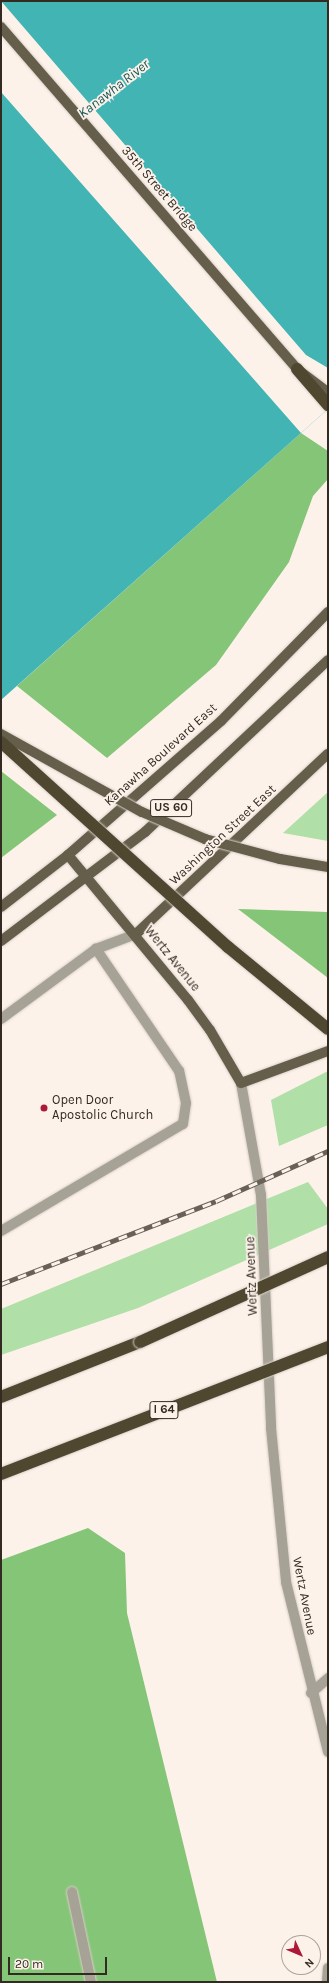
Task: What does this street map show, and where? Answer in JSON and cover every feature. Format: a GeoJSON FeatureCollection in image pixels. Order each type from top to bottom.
{"type":"FeatureCollection","features":[{"type":"Feature","properties":{"kind":"highway"},"geometry":{"type":"LineString","coordinates":[[297,369],[328,405]]}},
{"type":"Feature","properties":{"kind":"highway"},"geometry":{"type":"LineString","coordinates":[[1,742],[228,947],[328,1028]]}},
{"type":"Feature","properties":{"kind":"highway"},"geometry":{"type":"LineString","coordinates":[[1,1397],[140,1342],[328,1257]]}},
{"type":"Feature","properties":{"kind":"highway","name":"I 64"},"geometry":{"type":"LineString","coordinates":[[1,1474],[328,1347]]}},
{"type":"Feature","properties":{"kind":"main road","name":"35th Street Bridge"},"geometry":{"type":"LineString","coordinates":[[1,27],[297,369],[328,392]]}},
{"type":"Feature","properties":{"kind":"main road","name":"Kanawha Boulevard East"},"geometry":{"type":"LineString","coordinates":[[1,906],[68,855],[221,721],[328,612]]}},
{"type":"Feature","properties":{"kind":"main road","name":"US 60"},"geometry":{"type":"LineString","coordinates":[[1,941],[85,875],[145,832],[328,660]]}},
{"type":"Feature","properties":{"kind":"main road"},"geometry":{"type":"LineString","coordinates":[[1,734],[142,812],[205,838],[280,859],[328,867]]}},
{"type":"Feature","properties":{"kind":"main road","name":"Washington Street East"},"geometry":{"type":"LineString","coordinates":[[136,934],[328,754]]}},
{"type":"Feature","properties":{"kind":"main road","name":"Wertz Avenue"},"geometry":{"type":"LineString","coordinates":[[68,855],[136,934],[210,1030],[241,1083]]}},
{"type":"Feature","properties":{"kind":"main road"},"geometry":{"type":"LineString","coordinates":[[241,1083],[328,1051]]}},
{"type":"Feature","properties":{"kind":"street"},"geometry":{"type":"LineString","coordinates":[[1,1019],[96,949],[136,934]]}},
{"type":"Feature","properties":{"kind":"street"},"geometry":{"type":"LineString","coordinates":[[1,1231],[183,1124],[186,1103],[179,1071],[96,949]]}},
{"type":"Feature","properties":{"kind":"street","name":"Wertz Avenue"},"geometry":{"type":"LineString","coordinates":[[241,1083],[262,1195],[271,1428],[286,1582],[311,1693],[328,1752]]}},
{"type":"Feature","properties":{"kind":"street"},"geometry":{"type":"LineString","coordinates":[[311,1693],[328,1678]]}},
{"type":"Feature","properties":{"kind":"street"},"geometry":{"type":"LineString","coordinates":[[72,1892],[91,1982]]}},
{"type":"Feature","properties":{"kind":"street"},"geometry":{"type":"LineString","coordinates":[[327,1982],[328,1968]]}},
{"type":"Feature","properties":{"kind":"green space"},"geometry":{"type":"Polygon","coordinates":[[[301,433],[328,451],[328,479],[313,496],[289,562],[216,665],[107,758],[17,686],[301,433]]]}},
{"type":"Feature","properties":{"kind":"green space"},"geometry":{"type":"Polygon","coordinates":[[[1,771],[57,815],[1,858],[1,771]]]}},
{"type":"Feature","properties":{"kind":"green space"},"geometry":{"type":"Polygon","coordinates":[[[328,792],[328,841],[283,833],[328,792]]]}},
{"type":"Feature","properties":{"kind":"green space"},"geometry":{"type":"Polygon","coordinates":[[[238,909],[328,912],[328,978],[238,909]]]}},
{"type":"Feature","properties":{"kind":"green space"},"geometry":{"type":"Polygon","coordinates":[[[328,1071],[328,1125],[279,1146],[271,1100],[328,1071]]]}},
{"type":"Feature","properties":{"kind":"green space"},"geometry":{"type":"Polygon","coordinates":[[[308,1182],[328,1209],[328,1224],[138,1308],[1,1355],[1,1309],[308,1182]]]}},
{"type":"Feature","properties":{"kind":"green space"},"geometry":{"type":"Polygon","coordinates":[[[88,1528],[125,1553],[127,1613],[217,1982],[1,1982],[1,1560],[88,1528]]]}},
{"type":"Feature","properties":{"kind":"water","name":"Kanawha River"},"geometry":{"type":"Polygon","coordinates":[[[1,1],[328,1],[328,409],[1,700],[1,1]]]}},
{"type":"Feature","properties":{"kind":"pier"},"geometry":{"type":"Polygon","coordinates":[[[1,1],[306,355],[328,368],[328,409],[301,433],[1,92],[1,1]]]}},
{"type":"Feature","properties":{"kind":"railway"},"geometry":{"type":"LineString","coordinates":[[1,1284],[216,1201],[328,1151]]}},
{"type":"Feature","properties":{"kind":"place","name":"Open Door Apostolic Church"},"geometry":{"type":"Point","coordinates":[44,1108]}}]}
